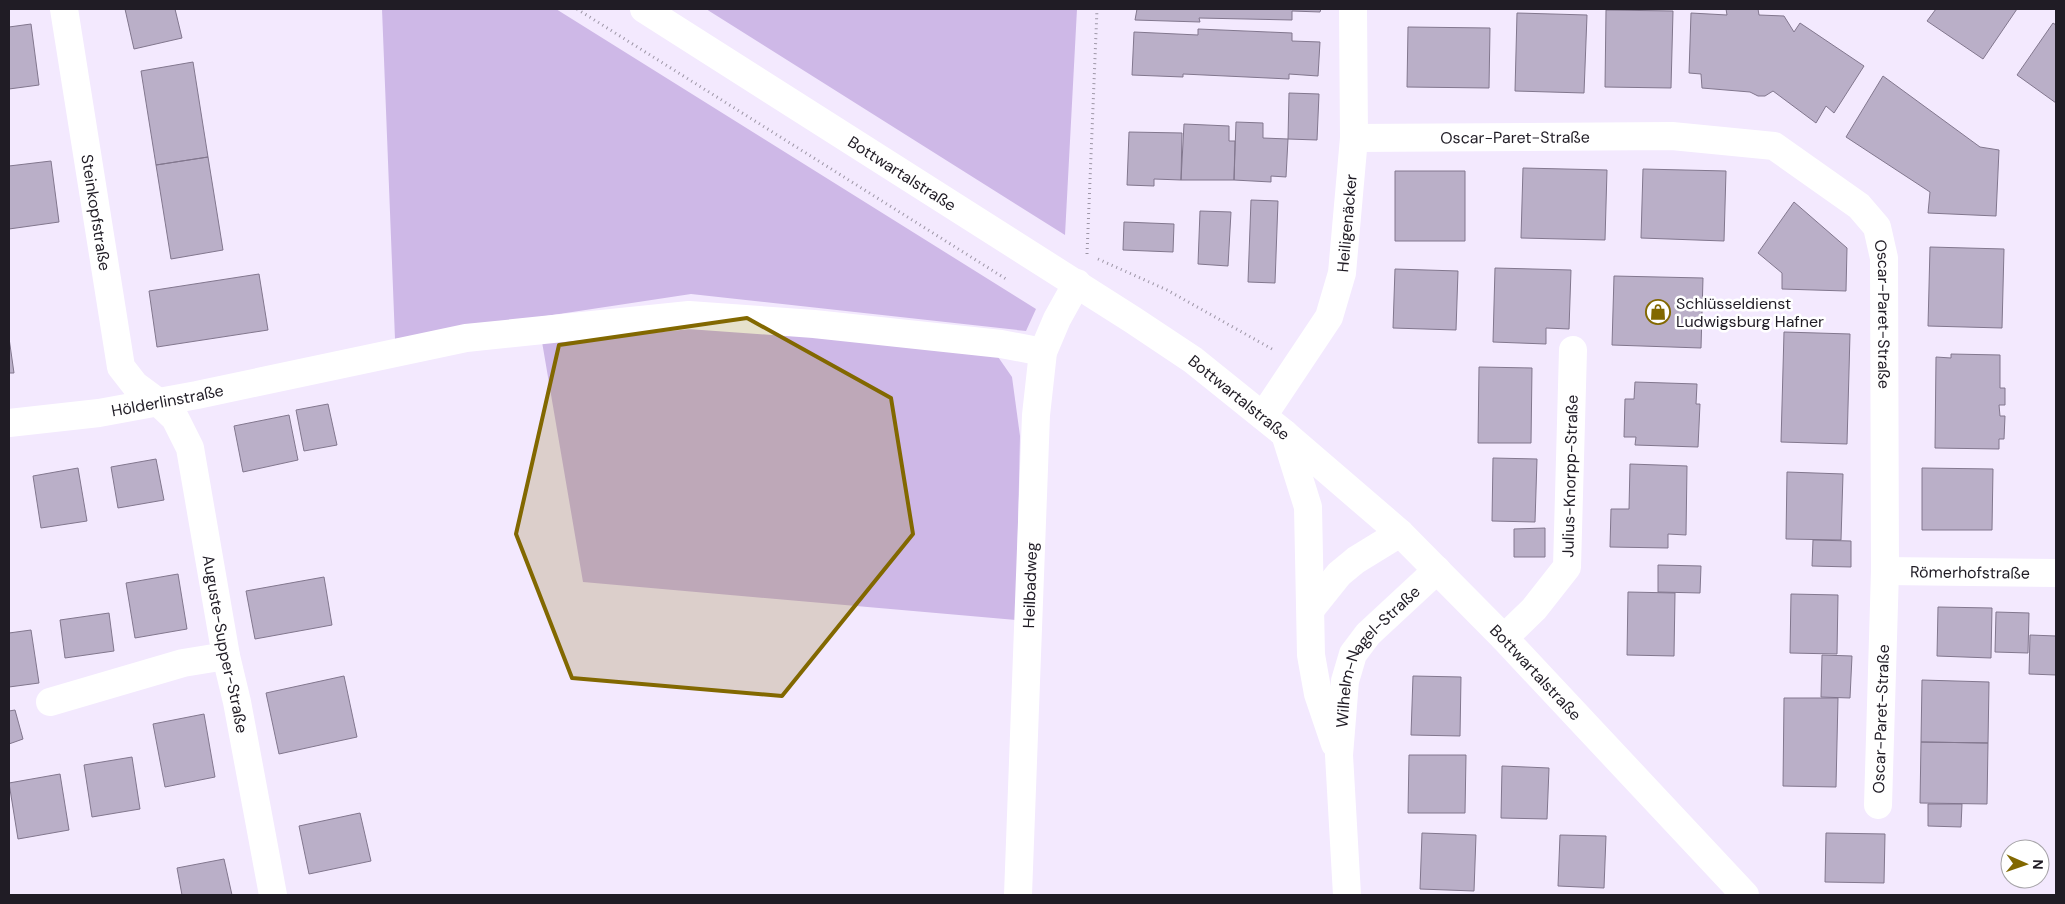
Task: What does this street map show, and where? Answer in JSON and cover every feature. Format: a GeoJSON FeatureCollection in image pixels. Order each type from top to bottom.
{"type":"FeatureCollection","features":[{"type":"Feature","properties":{"kind":"street","name":"Steinkopfstraße"},"geometry":{"type":"LineString","coordinates":[[64,9],[122,367],[135,386],[158,402]]}},
{"type":"Feature","properties":{"kind":"street","name":"Bottwartalstraße"},"geometry":{"type":"LineString","coordinates":[[644,9],[1077,283],[1193,360],[1263,416],[1400,532],[1504,638],[1745,895]]}},
{"type":"Feature","properties":{"kind":"street","name":"Heiligenäcker"},"geometry":{"type":"LineString","coordinates":[[1263,416],[1329,317],[1342,273],[1354,138],[1353,9]]}},
{"type":"Feature","properties":{"kind":"street","name":"Oscar-Paret-Straße"},"geometry":{"type":"LineString","coordinates":[[1354,138],[1672,136],[1774,146],[1859,206],[1877,226],[1884,258],[1885,571],[1878,805]]}},
{"type":"Feature","properties":{"kind":"street","name":"Heilbadweg"},"geometry":{"type":"LineString","coordinates":[[1018,895],[1036,415],[1043,352],[1057,319],[1077,283]]}},
{"type":"Feature","properties":{"kind":"street","name":"Hölderlinstraße"},"geometry":{"type":"LineString","coordinates":[[9,423],[99,413],[325,369],[466,338],[689,316],[824,325],[1001,344],[1043,352]]}},
{"type":"Feature","properties":{"kind":"street","name":"Julius-Knorpp-Straße"},"geometry":{"type":"LineString","coordinates":[[1504,638],[1534,609],[1567,567],[1572,350]]}},
{"type":"Feature","properties":{"kind":"street","name":"Auguste-Supper-Straße"},"geometry":{"type":"LineString","coordinates":[[158,402],[175,418],[190,448],[226,656],[237,702],[273,895]]}},
{"type":"Feature","properties":{"kind":"street","name":"Wilhelm-Nagel-Straße"},"geometry":{"type":"LineString","coordinates":[[1285,434],[1308,507],[1311,655],[1318,694],[1339,755]]}},
{"type":"Feature","properties":{"kind":"street"},"geometry":{"type":"LineString","coordinates":[[1311,608],[1339,574],[1356,560],[1400,532]]}},
{"type":"Feature","properties":{"kind":"street","name":"Wilhelm-Nagel-Straße"},"geometry":{"type":"LineString","coordinates":[[1347,895],[1339,755],[1345,682],[1352,654],[1368,634],[1437,570]]}},
{"type":"Feature","properties":{"kind":"street","name":"Römerhofstraße"},"geometry":{"type":"LineString","coordinates":[[1885,571],[2056,573]]}},
{"type":"Feature","properties":{"kind":"street"},"geometry":{"type":"LineString","coordinates":[[50,702],[183,663],[226,656]]}},
{"type":"Feature","properties":{"kind":"path"},"geometry":{"type":"LineString","coordinates":[[577,9],[995,273]]}},
{"type":"Feature","properties":{"kind":"path"},"geometry":{"type":"LineString","coordinates":[[1097,9],[1087,255],[1114,265],[1168,290],[1274,350],[1297,366]]}},
{"type":"Feature","properties":{"kind":"highlighted area"},"geometry":{"type":"Polygon","coordinates":[[[747,318],[891,398],[913,534],[782,696],[572,678],[516,534],[559,345],[747,318]]]}},
{"type":"Feature","properties":{"kind":"shaded area"},"geometry":{"type":"Polygon","coordinates":[[[382,9],[556,9],[1036,309],[1026,331],[691,294],[395,339],[382,9]]]}},
{"type":"Feature","properties":{"kind":"shaded area"},"geometry":{"type":"Polygon","coordinates":[[[706,9],[1077,9],[1065,235],[706,9]]]}},
{"type":"Feature","properties":{"kind":"shaded area"},"geometry":{"type":"Polygon","coordinates":[[[683,321],[996,354],[1012,377],[1020,436],[1016,620],[583,582],[541,336],[683,321]]]}},
{"type":"Feature","properties":{"kind":"building"},"geometry":{"type":"Polygon","coordinates":[[[125,9],[175,9],[182,38],[134,49],[125,9]]]}},
{"type":"Feature","properties":{"kind":"building"},"geometry":{"type":"Polygon","coordinates":[[[1137,9],[1321,9],[1320,12],[1292,11],[1292,20],[1199,18],[1200,22],[1135,20],[1137,9]]]}},
{"type":"Feature","properties":{"kind":"building"},"geometry":{"type":"Polygon","coordinates":[[[1726,9],[1758,9],[1759,15],[1784,16],[1794,32],[1800,23],[1864,66],[1834,113],[1826,106],[1816,123],[1773,91],[1765,96],[1758,96],[1750,92],[1702,88],[1701,74],[1689,73],[1691,13],[1727,15],[1726,9]]]}},
{"type":"Feature","properties":{"kind":"building"},"geometry":{"type":"Polygon","coordinates":[[[1936,9],[2017,9],[1983,59],[1927,21],[1936,9]]]}},
{"type":"Feature","properties":{"kind":"building"},"geometry":{"type":"Polygon","coordinates":[[[1606,10],[1673,11],[1671,88],[1605,87],[1606,10]]]}},
{"type":"Feature","properties":{"kind":"building"},"geometry":{"type":"Polygon","coordinates":[[[1517,13],[1587,15],[1584,93],[1515,91],[1517,13]]]}},
{"type":"Feature","properties":{"kind":"building"},"geometry":{"type":"Polygon","coordinates":[[[2053,23],[2056,25],[2056,103],[2017,75],[2053,23]]]}},
{"type":"Feature","properties":{"kind":"building"},"geometry":{"type":"Polygon","coordinates":[[[31,24],[39,85],[9,89],[9,27],[31,24]]]}},
{"type":"Feature","properties":{"kind":"building"},"geometry":{"type":"Polygon","coordinates":[[[1408,27],[1490,28],[1489,88],[1407,87],[1408,27]]]}},
{"type":"Feature","properties":{"kind":"building"},"geometry":{"type":"Polygon","coordinates":[[[1198,29],[1292,33],[1292,41],[1320,42],[1318,76],[1289,74],[1289,79],[1183,74],[1183,77],[1132,75],[1134,32],[1198,35],[1198,29]]]}},
{"type":"Feature","properties":{"kind":"building"},"geometry":{"type":"Polygon","coordinates":[[[193,62],[208,157],[156,165],[141,71],[193,62]]]}},
{"type":"Feature","properties":{"kind":"building"},"geometry":{"type":"Polygon","coordinates":[[[1883,76],[1980,147],[1999,150],[1996,216],[1928,213],[1930,192],[1846,137],[1883,76]]]}},
{"type":"Feature","properties":{"kind":"building"},"geometry":{"type":"Polygon","coordinates":[[[1289,93],[1319,94],[1317,140],[1288,139],[1289,93]]]}},
{"type":"Feature","properties":{"kind":"building"},"geometry":{"type":"Polygon","coordinates":[[[1236,122],[1263,123],[1263,138],[1288,139],[1286,177],[1271,176],[1271,182],[1234,180],[1236,122]]]}},
{"type":"Feature","properties":{"kind":"building"},"geometry":{"type":"Polygon","coordinates":[[[1184,124],[1229,126],[1229,141],[1235,141],[1234,180],[1181,180],[1184,124]]]}},
{"type":"Feature","properties":{"kind":"building"},"geometry":{"type":"Polygon","coordinates":[[[1129,132],[1182,133],[1181,180],[1154,179],[1154,186],[1127,185],[1129,132]]]}},
{"type":"Feature","properties":{"kind":"building"},"geometry":{"type":"Polygon","coordinates":[[[208,157],[223,250],[171,259],[156,165],[208,157]]]}},
{"type":"Feature","properties":{"kind":"building"},"geometry":{"type":"Polygon","coordinates":[[[51,161],[59,222],[9,229],[9,166],[51,161]]]}},
{"type":"Feature","properties":{"kind":"building"},"geometry":{"type":"Polygon","coordinates":[[[1523,168],[1607,170],[1605,240],[1521,238],[1523,168]]]}},
{"type":"Feature","properties":{"kind":"building"},"geometry":{"type":"Polygon","coordinates":[[[1643,169],[1726,171],[1724,241],[1641,238],[1643,169]]]}},
{"type":"Feature","properties":{"kind":"building"},"geometry":{"type":"Polygon","coordinates":[[[1395,171],[1465,171],[1465,241],[1395,241],[1395,171]]]}},
{"type":"Feature","properties":{"kind":"building"},"geometry":{"type":"Polygon","coordinates":[[[1251,200],[1278,201],[1275,283],[1248,282],[1251,200]]]}},
{"type":"Feature","properties":{"kind":"building"},"geometry":{"type":"Polygon","coordinates":[[[1794,202],[1847,248],[1846,291],[1782,289],[1782,273],[1758,253],[1794,202]]]}},
{"type":"Feature","properties":{"kind":"building"},"geometry":{"type":"Polygon","coordinates":[[[1200,211],[1231,212],[1228,266],[1198,264],[1200,211]]]}},
{"type":"Feature","properties":{"kind":"building"},"geometry":{"type":"Polygon","coordinates":[[[1124,222],[1174,224],[1173,252],[1123,250],[1124,222]]]}},
{"type":"Feature","properties":{"kind":"building"},"geometry":{"type":"Polygon","coordinates":[[[1930,247],[2004,249],[2002,328],[1928,326],[1930,247]]]}},
{"type":"Feature","properties":{"kind":"building"},"geometry":{"type":"Polygon","coordinates":[[[1495,268],[1571,270],[1569,329],[1546,328],[1546,344],[1493,342],[1495,268]]]}},
{"type":"Feature","properties":{"kind":"building"},"geometry":{"type":"Polygon","coordinates":[[[1395,269],[1458,271],[1456,330],[1393,328],[1395,269]]]}},
{"type":"Feature","properties":{"kind":"building"},"geometry":{"type":"Polygon","coordinates":[[[259,274],[268,330],[157,347],[149,291],[259,274]]]}},
{"type":"Feature","properties":{"kind":"building","name":"Schlüsseldienst Ludwigsburg Hafner"},"geometry":{"type":"Polygon","coordinates":[[[1614,276],[1703,278],[1701,348],[1612,345],[1614,276]]]}},
{"type":"Feature","properties":{"kind":"building"},"geometry":{"type":"Polygon","coordinates":[[[1784,332],[1850,334],[1847,444],[1781,442],[1784,332]]]}},
{"type":"Feature","properties":{"kind":"building"},"geometry":{"type":"Polygon","coordinates":[[[9,338],[14,373],[9,373],[9,338]]]}},
{"type":"Feature","properties":{"kind":"building"},"geometry":{"type":"Polygon","coordinates":[[[1951,354],[2000,355],[2000,388],[2005,388],[2005,405],[1999,405],[2000,416],[2005,416],[2004,439],[1999,439],[1999,449],[1935,448],[1936,357],[1951,358],[1951,354]]]}},
{"type":"Feature","properties":{"kind":"building"},"geometry":{"type":"Polygon","coordinates":[[[1479,367],[1532,368],[1531,443],[1478,443],[1479,367]]]}},
{"type":"Feature","properties":{"kind":"building"},"geometry":{"type":"Polygon","coordinates":[[[1635,382],[1697,384],[1696,404],[1700,404],[1698,447],[1635,445],[1636,437],[1624,437],[1625,399],[1634,399],[1635,382]]]}},
{"type":"Feature","properties":{"kind":"building"},"geometry":{"type":"Polygon","coordinates":[[[328,404],[337,445],[304,451],[296,410],[328,404]]]}},
{"type":"Feature","properties":{"kind":"building"},"geometry":{"type":"Polygon","coordinates":[[[289,415],[298,460],[243,472],[234,426],[289,415]]]}},
{"type":"Feature","properties":{"kind":"building"},"geometry":{"type":"Polygon","coordinates":[[[1493,458],[1537,459],[1535,522],[1492,521],[1493,458]]]}},
{"type":"Feature","properties":{"kind":"building"},"geometry":{"type":"Polygon","coordinates":[[[156,459],[164,500],[118,508],[111,467],[156,459]]]}},
{"type":"Feature","properties":{"kind":"building"},"geometry":{"type":"Polygon","coordinates":[[[1630,464],[1687,466],[1686,535],[1668,534],[1668,548],[1610,547],[1611,509],[1629,509],[1630,464]]]}},
{"type":"Feature","properties":{"kind":"building"},"geometry":{"type":"Polygon","coordinates":[[[78,468],[87,521],[41,528],[33,476],[78,468]]]}},
{"type":"Feature","properties":{"kind":"building"},"geometry":{"type":"Polygon","coordinates":[[[1922,468],[1993,469],[1992,530],[1922,530],[1922,468]]]}},
{"type":"Feature","properties":{"kind":"building"},"geometry":{"type":"Polygon","coordinates":[[[1787,472],[1843,474],[1841,540],[1786,539],[1787,472]]]}},
{"type":"Feature","properties":{"kind":"building"},"geometry":{"type":"Polygon","coordinates":[[[1545,528],[1545,557],[1514,557],[1514,529],[1545,528]]]}},
{"type":"Feature","properties":{"kind":"building"},"geometry":{"type":"Polygon","coordinates":[[[1813,540],[1851,541],[1851,567],[1812,566],[1813,540]]]}},
{"type":"Feature","properties":{"kind":"building"},"geometry":{"type":"Polygon","coordinates":[[[1658,565],[1701,566],[1700,593],[1658,592],[1658,565]]]}},
{"type":"Feature","properties":{"kind":"building"},"geometry":{"type":"Polygon","coordinates":[[[178,574],[187,629],[135,638],[126,583],[178,574]]]}},
{"type":"Feature","properties":{"kind":"building"},"geometry":{"type":"Polygon","coordinates":[[[324,577],[332,625],[255,639],[246,591],[324,577]]]}},
{"type":"Feature","properties":{"kind":"building"},"geometry":{"type":"Polygon","coordinates":[[[1628,592],[1675,593],[1674,656],[1627,655],[1628,592]]]}},
{"type":"Feature","properties":{"kind":"building"},"geometry":{"type":"Polygon","coordinates":[[[1791,594],[1838,595],[1837,654],[1790,653],[1791,594]]]}},
{"type":"Feature","properties":{"kind":"building"},"geometry":{"type":"Polygon","coordinates":[[[1938,607],[1992,608],[1991,658],[1937,656],[1938,607]]]}},
{"type":"Feature","properties":{"kind":"building"},"geometry":{"type":"Polygon","coordinates":[[[1996,612],[2029,613],[2028,653],[1995,652],[1996,612]]]}},
{"type":"Feature","properties":{"kind":"building"},"geometry":{"type":"Polygon","coordinates":[[[109,613],[114,651],[65,658],[60,620],[109,613]]]}},
{"type":"Feature","properties":{"kind":"building"},"geometry":{"type":"Polygon","coordinates":[[[31,630],[39,683],[9,687],[9,633],[31,630]]]}},
{"type":"Feature","properties":{"kind":"building"},"geometry":{"type":"Polygon","coordinates":[[[2030,635],[2056,636],[2056,675],[2029,674],[2030,635]]]}},
{"type":"Feature","properties":{"kind":"building"},"geometry":{"type":"Polygon","coordinates":[[[1822,655],[1852,656],[1850,698],[1821,697],[1822,655]]]}},
{"type":"Feature","properties":{"kind":"building"},"geometry":{"type":"Polygon","coordinates":[[[344,676],[357,737],[279,754],[266,693],[344,676]]]}},
{"type":"Feature","properties":{"kind":"building"},"geometry":{"type":"Polygon","coordinates":[[[1413,676],[1461,677],[1460,736],[1411,735],[1413,676]]]}},
{"type":"Feature","properties":{"kind":"building"},"geometry":{"type":"Polygon","coordinates":[[[1922,680],[1989,682],[1988,743],[1921,742],[1922,680]]]}},
{"type":"Feature","properties":{"kind":"building"},"geometry":{"type":"Polygon","coordinates":[[[1784,698],[1838,698],[1836,787],[1783,786],[1784,698]]]}},
{"type":"Feature","properties":{"kind":"building"},"geometry":{"type":"Polygon","coordinates":[[[15,710],[23,739],[9,744],[9,711],[15,710]]]}},
{"type":"Feature","properties":{"kind":"building"},"geometry":{"type":"Polygon","coordinates":[[[204,714],[215,777],[165,787],[153,724],[204,714]]]}},
{"type":"Feature","properties":{"kind":"building"},"geometry":{"type":"Polygon","coordinates":[[[1921,742],[1988,743],[1987,804],[1920,803],[1921,742]]]}},
{"type":"Feature","properties":{"kind":"building"},"geometry":{"type":"Polygon","coordinates":[[[1409,755],[1466,755],[1465,813],[1408,813],[1409,755]]]}},
{"type":"Feature","properties":{"kind":"building"},"geometry":{"type":"Polygon","coordinates":[[[132,757],[140,809],[92,817],[84,765],[132,757]]]}},
{"type":"Feature","properties":{"kind":"building"},"geometry":{"type":"Polygon","coordinates":[[[1502,766],[1549,768],[1547,819],[1501,818],[1502,766]]]}},
{"type":"Feature","properties":{"kind":"building"},"geometry":{"type":"Polygon","coordinates":[[[60,774],[69,830],[18,839],[9,783],[60,774]]]}},
{"type":"Feature","properties":{"kind":"building"},"geometry":{"type":"Polygon","coordinates":[[[1928,804],[1962,804],[1961,827],[1928,826],[1928,804]]]}},
{"type":"Feature","properties":{"kind":"building"},"geometry":{"type":"Polygon","coordinates":[[[360,813],[371,861],[309,874],[299,826],[360,813]]]}},
{"type":"Feature","properties":{"kind":"building"},"geometry":{"type":"Polygon","coordinates":[[[1422,833],[1476,835],[1474,891],[1420,889],[1422,833]]]}},
{"type":"Feature","properties":{"kind":"building"},"geometry":{"type":"Polygon","coordinates":[[[1826,833],[1885,834],[1884,883],[1825,882],[1826,833]]]}},
{"type":"Feature","properties":{"kind":"building"},"geometry":{"type":"Polygon","coordinates":[[[1560,835],[1606,836],[1604,888],[1558,886],[1560,835]]]}},
{"type":"Feature","properties":{"kind":"building"},"geometry":{"type":"Polygon","coordinates":[[[224,859],[232,895],[182,895],[177,868],[224,859]]]}},
{"type":"Feature","properties":{"kind":"place","name":"Schlüsseldienst Ludwigsburg Hafner"},"geometry":{"type":"Point","coordinates":[1658,312]}}]}
